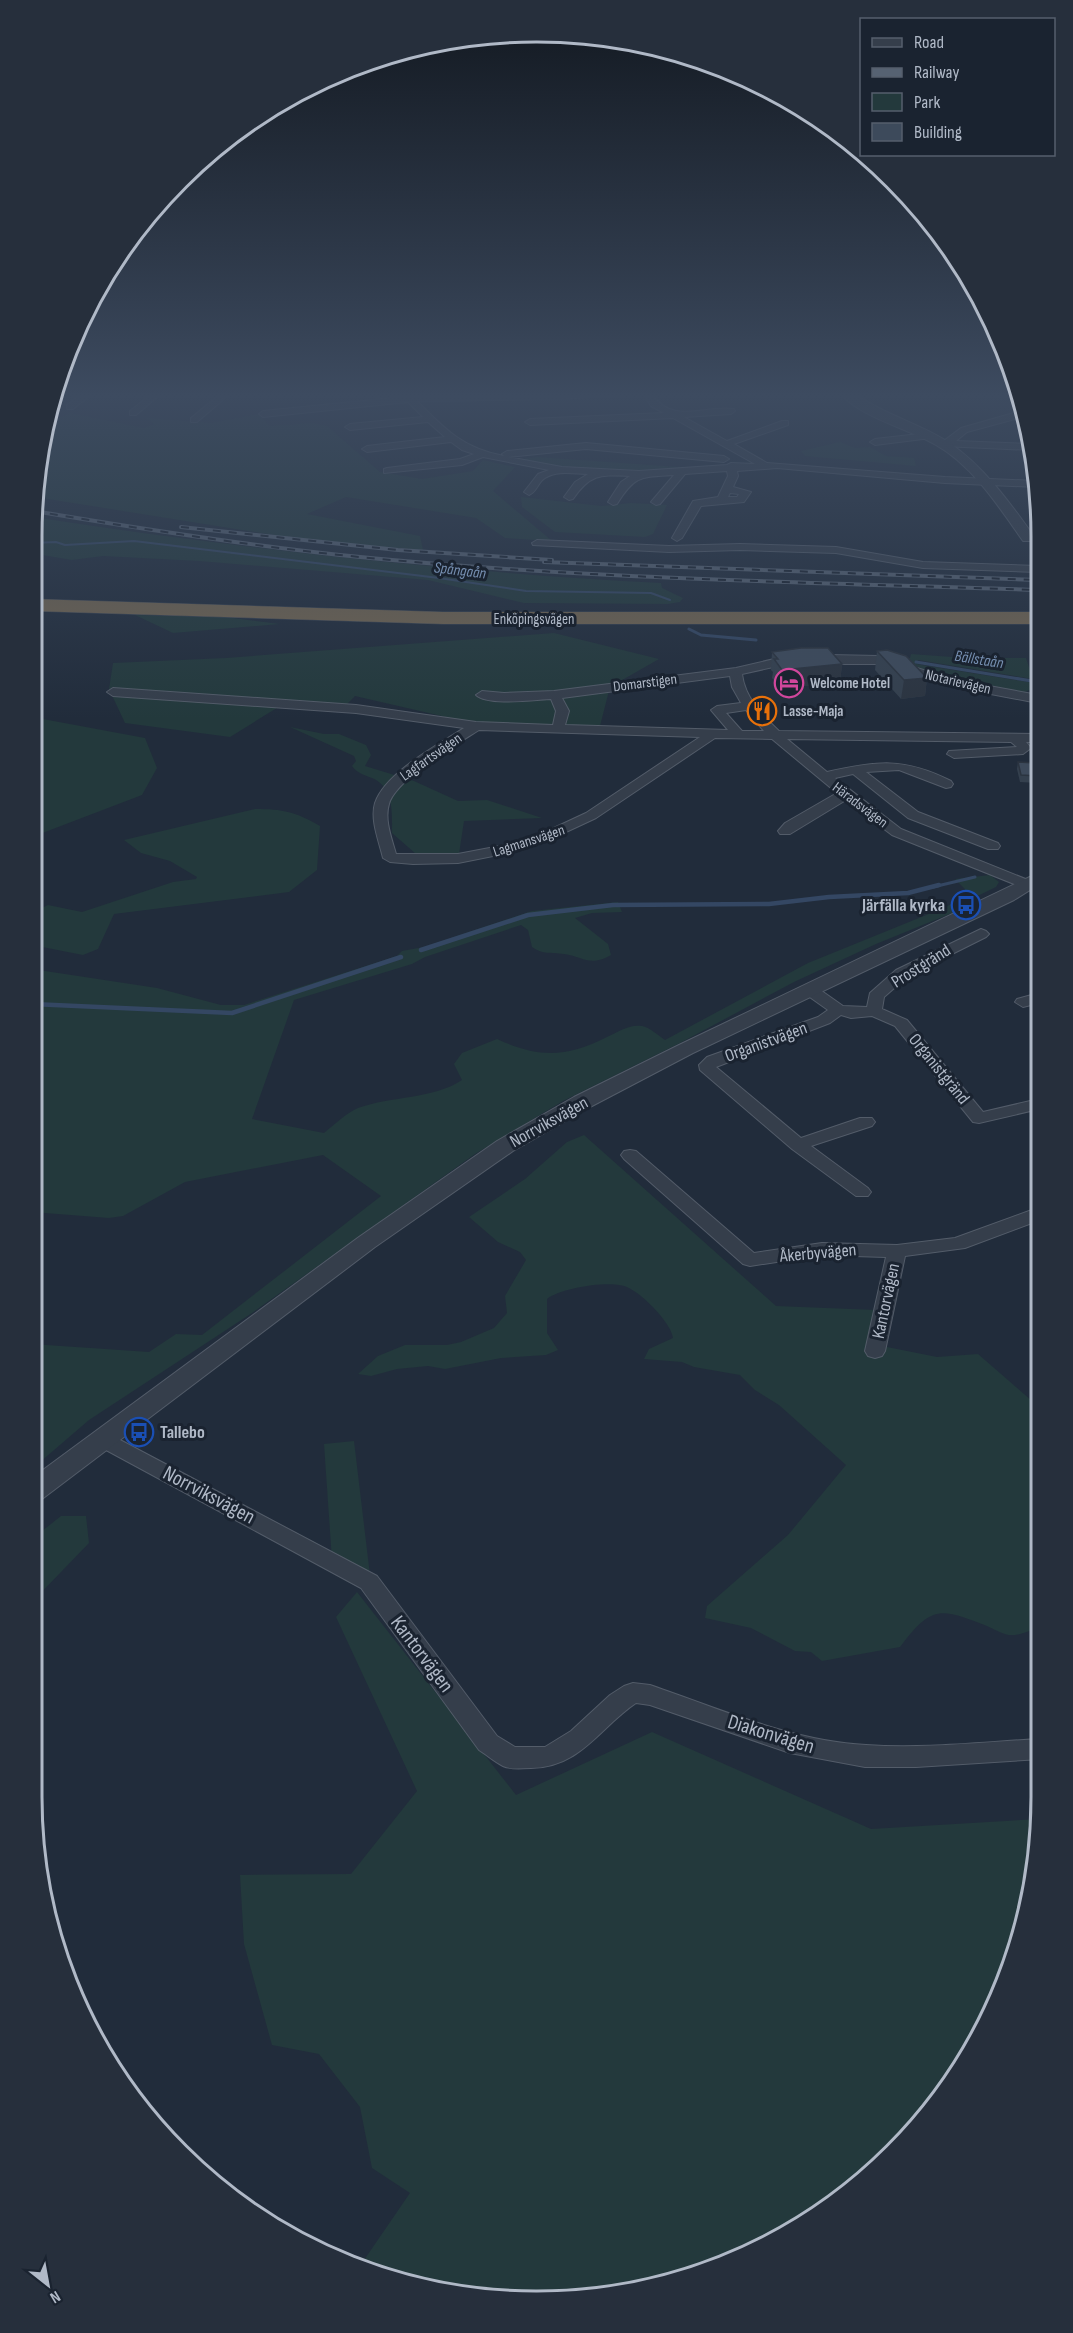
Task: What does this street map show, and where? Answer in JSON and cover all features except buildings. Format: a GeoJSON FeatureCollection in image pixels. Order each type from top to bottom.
{"type":"FeatureCollection","features":[{"type":"Feature","properties":{"kind":"highway","name":"Enköpingsvägen"},"geometry":{"type":"LineString","coordinates":[[42,600],[444,613],[1031,611]]}},
{"type":"Feature","properties":{"kind":"highway","name":"Enköpingsvägen"},"geometry":{"type":"LineString","coordinates":[[42,606],[443,618],[1031,618]]}},
{"type":"Feature","properties":{"kind":"street"},"geometry":{"type":"LineString","coordinates":[[677,538],[697,503],[704,501]]}},
{"type":"Feature","properties":{"kind":"street"},"geometry":{"type":"LineString","coordinates":[[1000,501],[1031,535]]}},
{"type":"Feature","properties":{"kind":"street"},"geometry":{"type":"LineString","coordinates":[[537,543],[669,549],[757,548],[846,551],[923,565],[1031,569]]}},
{"type":"Feature","properties":{"kind":"street","name":"Notarievägen"},"geometry":{"type":"LineString","coordinates":[[736,672],[797,659],[868,659],[992,695],[1031,698]]}},
{"type":"Feature","properties":{"kind":"street","name":"Domarstigen"},"geometry":{"type":"LineString","coordinates":[[482,695],[554,695],[736,672]]}},
{"type":"Feature","properties":{"kind":"street","name":"Häradsvägen"},"geometry":{"type":"LineString","coordinates":[[736,672],[735,679],[749,706],[773,734],[824,777],[899,834],[1031,883]]}},
{"type":"Feature","properties":{"kind":"street"},"geometry":{"type":"LineString","coordinates":[[113,692],[356,709],[476,726],[712,734],[1017,731],[1031,736]]}},
{"type":"Feature","properties":{"kind":"street"},"geometry":{"type":"LineString","coordinates":[[554,695],[563,706],[564,716],[557,729]]}},
{"type":"Feature","properties":{"kind":"street"},"geometry":{"type":"LineString","coordinates":[[738,734],[717,710],[749,706]]}},
{"type":"Feature","properties":{"kind":"street","name":"Lagfartsvägen"},"geometry":{"type":"LineString","coordinates":[[390,858],[381,816],[382,800],[393,783],[476,726]]}},
{"type":"Feature","properties":{"kind":"street"},"geometry":{"type":"LineString","coordinates":[[954,754],[1018,751],[1025,748],[1017,731]]}},
{"type":"Feature","properties":{"kind":"street","name":"Lagmansvägen"},"geometry":{"type":"LineString","coordinates":[[390,858],[409,861],[476,857],[522,845],[569,828],[682,757],[712,734]]}},
{"type":"Feature","properties":{"kind":"street"},"geometry":{"type":"LineString","coordinates":[[824,777],[890,764],[926,774],[946,784]]}},
{"type":"Feature","properties":{"kind":"street"},"geometry":{"type":"LineString","coordinates":[[859,769],[858,771],[913,814],[993,846]]}},
{"type":"Feature","properties":{"kind":"street"},"geometry":{"type":"LineString","coordinates":[[785,831],[846,794]]}},
{"type":"Feature","properties":{"kind":"street","name":"Norrviksvägen"},"geometry":{"type":"LineString","coordinates":[[42,1485],[367,1242],[505,1146],[582,1102],[686,1049],[1031,886]]}},
{"type":"Feature","properties":{"kind":"street","name":"Prostgränd"},"geometry":{"type":"LineString","coordinates":[[874,1011],[876,996],[902,973],[981,934]]}},
{"type":"Feature","properties":{"kind":"street","name":"Organistvägen"},"geometry":{"type":"LineString","coordinates":[[810,990],[838,1011],[824,1020],[707,1065],[708,1070],[798,1145],[862,1192]]}},
{"type":"Feature","properties":{"kind":"street","name":"Organistgränd"},"geometry":{"type":"LineString","coordinates":[[838,1011],[851,1013],[874,1011],[901,1023],[979,1118],[1031,1106]]}},
{"type":"Feature","properties":{"kind":"street"},"geometry":{"type":"LineString","coordinates":[[798,1145],[866,1122]]}},
{"type":"Feature","properties":{"kind":"street","name":"Åkerbyvägen"},"geometry":{"type":"LineString","coordinates":[[630,1155],[750,1260],[822,1250],[897,1251],[958,1244],[1031,1216]]}},
{"type":"Feature","properties":{"kind":"street","name":"Kantorvägen"},"geometry":{"type":"LineString","coordinates":[[875,1351],[897,1251]]}},
{"type":"Feature","properties":{"kind":"street","name":"Norrviksvägen"},"geometry":{"type":"LineString","coordinates":[[104,1439],[313,1552]]}},
{"type":"Feature","properties":{"kind":"street","name":"Kantorvägen"},"geometry":{"type":"LineString","coordinates":[[313,1552],[369,1582],[488,1743],[511,1758],[525,1759]]}},
{"type":"Feature","properties":{"kind":"street","name":"Diakonvägen"},"geometry":{"type":"LineString","coordinates":[[525,1759],[547,1756],[564,1749],[633,1693],[650,1695],[790,1743],[856,1754],[916,1756],[1031,1750]]}},
{"type":"Feature","properties":{"kind":"green space"},"geometry":{"type":"Polygon","coordinates":[[[59,501],[337,501],[307,514],[420,536],[423,550],[318,542],[59,501]]]}},
{"type":"Feature","properties":{"kind":"green space"},"geometry":{"type":"Polygon","coordinates":[[[370,501],[505,501],[552,541],[505,538],[476,518],[370,501]]]}},
{"type":"Feature","properties":{"kind":"green space"},"geometry":{"type":"Polygon","coordinates":[[[521,501],[556,501],[602,506],[631,503],[667,505],[653,534],[645,537],[555,532],[522,507],[521,501]]]}},
{"type":"Feature","properties":{"kind":"green space"},"geometry":{"type":"Polygon","coordinates":[[[43,518],[347,558],[504,573],[661,583],[662,588],[683,598],[680,602],[668,604],[524,603],[428,580],[199,561],[103,556],[72,560],[42,555],[43,518]]]}},
{"type":"Feature","properties":{"kind":"green space"},"geometry":{"type":"Polygon","coordinates":[[[135,615],[226,617],[280,624],[173,633],[135,615]]]}},
{"type":"Feature","properties":{"kind":"green space"},"geometry":{"type":"Polygon","coordinates":[[[554,633],[659,659],[610,687],[600,726],[472,723],[355,696],[345,706],[280,706],[230,737],[125,723],[109,689],[113,663],[226,658],[554,633]]]}},
{"type":"Feature","properties":{"kind":"green space"},"geometry":{"type":"Polygon","coordinates":[[[911,654],[966,658],[1026,658],[1031,679],[918,660],[916,664],[1031,683],[1031,689],[1025,692],[1014,691],[940,676],[911,666],[908,659],[911,654]]]}},
{"type":"Feature","properties":{"kind":"green space"},"geometry":{"type":"Polygon","coordinates":[[[42,719],[145,738],[157,768],[142,795],[42,833],[42,719]]]}},
{"type":"Feature","properties":{"kind":"green space"},"geometry":{"type":"Polygon","coordinates":[[[290,727],[324,734],[339,734],[366,745],[371,755],[365,766],[414,781],[458,801],[487,800],[542,818],[464,821],[459,854],[416,854],[392,833],[388,794],[379,782],[361,774],[352,766],[356,761],[354,756],[290,727]]]}},
{"type":"Feature","properties":{"kind":"green space"},"geometry":{"type":"Polygon","coordinates":[[[255,809],[289,812],[320,826],[317,870],[289,892],[114,914],[98,949],[83,955],[42,947],[42,908],[48,905],[82,912],[173,882],[196,879],[197,877],[170,861],[141,853],[124,840],[255,809]]]}},
{"type":"Feature","properties":{"kind":"green space"},"geometry":{"type":"Polygon","coordinates":[[[990,875],[999,882],[996,887],[957,906],[962,909],[876,944],[794,982],[680,1043],[563,1101],[475,1154],[252,1313],[89,1420],[42,1460],[42,1345],[149,1352],[176,1334],[202,1335],[381,1196],[323,1155],[185,1182],[123,1216],[109,1218],[42,1213],[42,971],[157,988],[221,1005],[244,1005],[397,956],[402,951],[424,947],[532,911],[618,902],[622,912],[592,913],[575,918],[608,944],[611,955],[604,959],[592,961],[540,951],[532,947],[528,930],[521,925],[425,957],[412,964],[294,1000],[252,1119],[324,1133],[358,1108],[439,1091],[451,1086],[462,1080],[454,1064],[462,1053],[497,1039],[526,1050],[565,1052],[592,1044],[624,1029],[642,1026],[665,1040],[808,963],[946,907],[962,897],[965,889],[955,879],[990,875]]]}},
{"type":"Feature","properties":{"kind":"green space"},"geometry":{"type":"Polygon","coordinates":[[[584,1135],[776,1306],[876,1310],[872,1344],[937,1357],[978,1354],[1031,1400],[1031,1630],[1009,1635],[948,1613],[938,1614],[921,1623],[900,1647],[822,1661],[811,1652],[795,1651],[751,1628],[705,1618],[707,1606],[788,1535],[846,1465],[779,1405],[755,1390],[740,1375],[694,1367],[682,1362],[644,1359],[649,1349],[673,1338],[661,1316],[638,1294],[624,1286],[606,1284],[584,1286],[547,1299],[547,1333],[558,1350],[546,1355],[501,1358],[445,1369],[428,1366],[397,1369],[371,1376],[358,1374],[378,1356],[405,1345],[447,1345],[461,1342],[494,1328],[507,1313],[505,1296],[526,1260],[520,1252],[498,1242],[469,1217],[525,1179],[567,1142],[584,1135]]]}},
{"type":"Feature","properties":{"kind":"green space"},"geometry":{"type":"Polygon","coordinates":[[[354,1441],[370,1575],[332,1560],[324,1444],[354,1441]]]}},
{"type":"Feature","properties":{"kind":"green space"},"geometry":{"type":"Polygon","coordinates":[[[61,1516],[86,1516],[89,1543],[42,1592],[42,1531],[61,1516]]]}},
{"type":"Feature","properties":{"kind":"green space"},"geometry":{"type":"Polygon","coordinates":[[[357,1592],[516,1795],[652,1732],[871,1829],[1030,1820],[1027,1861],[1021,1893],[1005,1955],[993,1986],[965,2044],[929,2098],[908,2123],[863,2168],[838,2189],[784,2225],[726,2253],[664,2274],[601,2287],[569,2290],[504,2290],[440,2281],[364,2260],[410,2193],[372,2168],[360,2107],[319,2054],[272,2045],[244,1944],[240,1875],[351,1874],[417,1791],[336,1617],[357,1592]]]}},
{"type":"Feature","properties":{"kind":"waterway","name":"Spångaån"},"geometry":{"type":"LineString","coordinates":[[42,543],[56,542],[65,545],[134,541],[439,578],[526,591],[651,593],[670,600]]}},
{"type":"Feature","properties":{"kind":"waterway","name":"Spångaån"},"geometry":{"type":"LineString","coordinates":[[689,629],[701,635],[756,640]]}},
{"type":"Feature","properties":{"kind":"waterway","name":"Bällstaån"},"geometry":{"type":"LineString","coordinates":[[916,662],[1031,681]]}},
{"type":"Feature","properties":{"kind":"waterway"},"geometry":{"type":"LineString","coordinates":[[933,887],[975,877]]}},
{"type":"Feature","properties":{"kind":"waterway"},"geometry":{"type":"LineString","coordinates":[[421,950],[528,915],[613,905],[769,904],[829,897],[908,893],[939,885]]}},
{"type":"Feature","properties":{"kind":"waterway"},"geometry":{"type":"LineString","coordinates":[[42,1004],[232,1013],[401,957]]}},
{"type":"Feature","properties":{"kind":"railway"},"geometry":{"type":"LineString","coordinates":[[43,512],[263,546],[427,563],[601,575],[1031,590]]}},
{"type":"Feature","properties":{"kind":"railway"},"geometry":{"type":"LineString","coordinates":[[181,527],[398,550],[552,560]]}},
{"type":"Feature","properties":{"kind":"railway"},"geometry":{"type":"LineString","coordinates":[[544,562],[1031,580]]}},
{"type":"Feature","properties":{"kind":"place","name":"Welcome Hotel"},"geometry":{"type":"Point","coordinates":[789,683]}},
{"type":"Feature","properties":{"kind":"place","name":"Lasse-Maja"},"geometry":{"type":"Point","coordinates":[762,711]}},
{"type":"Feature","properties":{"kind":"place","name":"Järfälla kyrka"},"geometry":{"type":"Point","coordinates":[966,905]}},
{"type":"Feature","properties":{"kind":"place","name":"Tallebo"},"geometry":{"type":"Point","coordinates":[139,1432]}}]}
